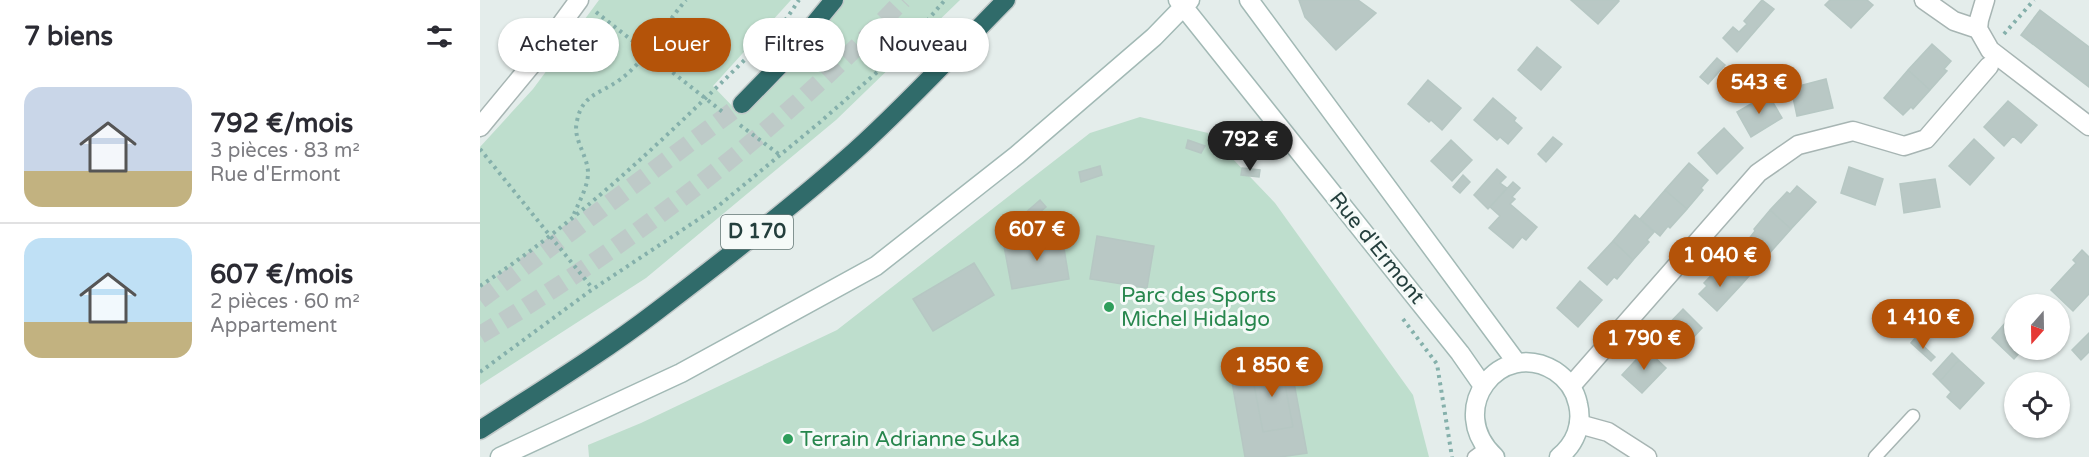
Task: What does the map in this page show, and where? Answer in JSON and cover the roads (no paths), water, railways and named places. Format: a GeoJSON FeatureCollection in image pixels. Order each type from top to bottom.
{"type":"FeatureCollection","features":[{"type":"Feature","properties":{"kind":"highway"},"geometry":{"type":"LineString","coordinates":[[742,104],[783,62],[834,0]]}},
{"type":"Feature","properties":{"kind":"highway","name":"D 170"},"geometry":{"type":"LineString","coordinates":[[480,430],[656,312],[766,225],[855,151],[1006,0]]}},
{"type":"Feature","properties":{"kind":"main road","name":"Rue d'Ermont"},"geometry":{"type":"LineString","coordinates":[[1250,0],[1517,363]]}},
{"type":"Feature","properties":{"kind":"main road"},"geometry":{"type":"LineString","coordinates":[[1924,0],[1954,21],[1978,29]]}},
{"type":"Feature","properties":{"kind":"main road"},"geometry":{"type":"LineString","coordinates":[[1985,0],[1978,29],[1990,58],[2089,126]]}},
{"type":"Feature","properties":{"kind":"main road","name":"Rue d'Ermont"},"geometry":{"type":"LineString","coordinates":[[1184,2],[1460,353],[1483,386]]}},
{"type":"Feature","properties":{"kind":"main road"},"geometry":{"type":"LineString","coordinates":[[500,457],[681,373],[876,266],[1017,155],[1154,37],[1184,2]]}},
{"type":"Feature","properties":{"kind":"main road"},"geometry":{"type":"LineString","coordinates":[[480,127],[584,3]]}},
{"type":"Feature","properties":{"kind":"main road"},"geometry":{"type":"LineString","coordinates":[[1571,386],[1758,172],[1798,146],[1853,131],[1904,146],[1926,139],[1990,58]]}},
{"type":"Feature","properties":{"kind":"main road"},"geometry":{"type":"LineString","coordinates":[[1485,454],[1477,434],[1474,418],[1476,401],[1483,386],[1492,375],[1504,368],[1517,363],[1533,363],[1548,367],[1560,375],[1571,386],[1577,398],[1580,411],[1575,438],[1559,457]]}},
{"type":"Feature","properties":{"kind":"main road"},"geometry":{"type":"LineString","coordinates":[[1579,424],[1608,432],[1647,457]]}},
{"type":"Feature","properties":{"kind":"lane"},"geometry":{"type":"LineString","coordinates":[[1875,457],[1912,416]]}},
{"type":"Feature","properties":{"kind":"tunnel"},"geometry":{"type":"LineString","coordinates":[[480,335],[593,262],[703,182],[807,94],[903,0]]}},
{"type":"Feature","properties":{"kind":"tunnel"},"geometry":{"type":"LineString","coordinates":[[480,300],[742,104]]}},
{"type":"Feature","properties":{"kind":"place","name":"Parc des Sports Michel Hidalgo"},"geometry":{"type":"Point","coordinates":[1109,307]}},
{"type":"Feature","properties":{"kind":"place","name":"Terrain Adrianne Suka"},"geometry":{"type":"Point","coordinates":[788,439]}}]}
